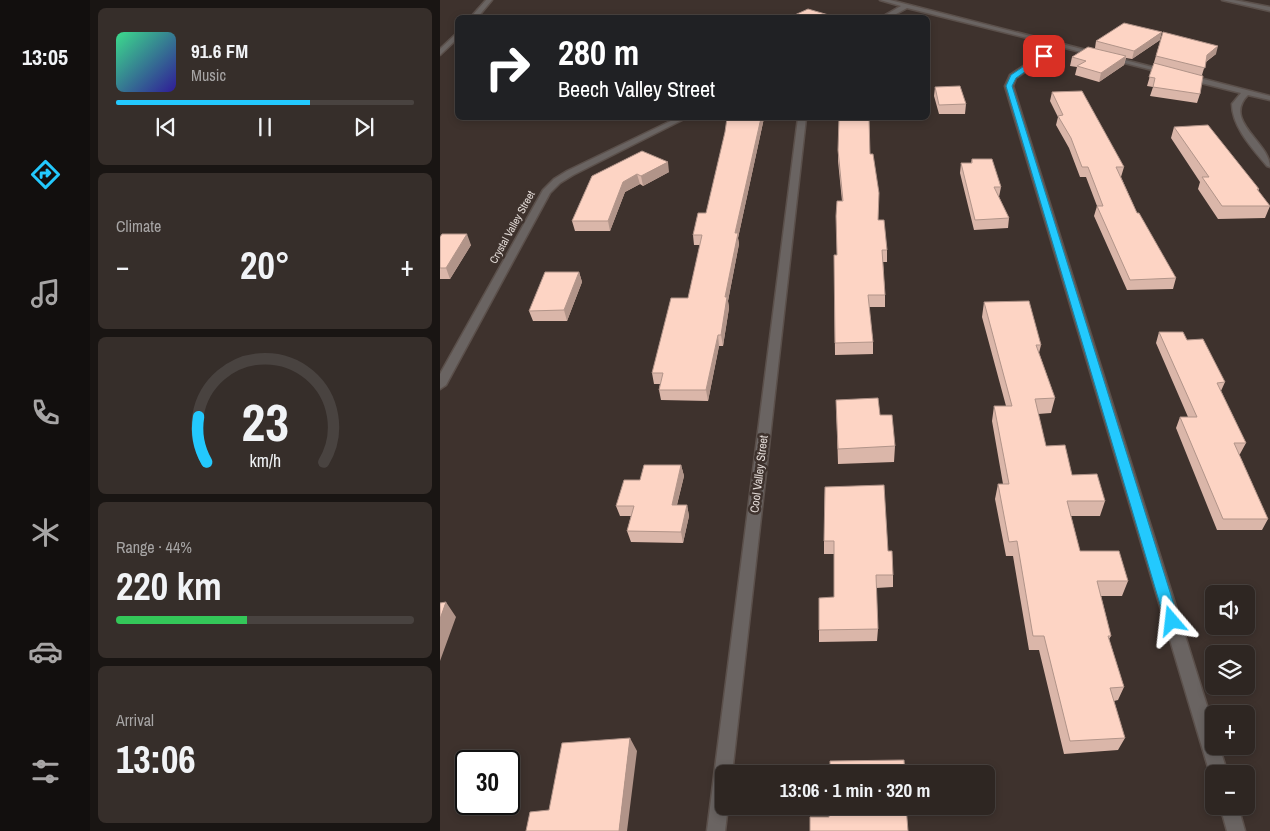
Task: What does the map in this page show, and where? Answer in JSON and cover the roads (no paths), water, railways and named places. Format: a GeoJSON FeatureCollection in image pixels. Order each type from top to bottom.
{"type":"FeatureCollection","features":[{"type":"Feature","properties":{"kind":"street"},"geometry":{"type":"LineString","coordinates":[[476,15],[489,0]]}},
{"type":"Feature","properties":{"kind":"street"},"geometry":{"type":"LineString","coordinates":[[883,0],[1270,98]]}},
{"type":"Feature","properties":{"kind":"street"},"geometry":{"type":"LineString","coordinates":[[1225,0],[1270,9]]}},
{"type":"Feature","properties":{"kind":"street"},"geometry":{"type":"LineString","coordinates":[[889,15],[906,6]]}},
{"type":"Feature","properties":{"kind":"street"},"geometry":{"type":"LineString","coordinates":[[440,53],[455,37]]}},
{"type":"Feature","properties":{"kind":"street"},"geometry":{"type":"LineString","coordinates":[[1060,45],[1013,77],[1009,86],[1216,765]]}},
{"type":"Feature","properties":{"kind":"street"},"geometry":{"type":"LineString","coordinates":[[1246,92],[1237,102],[1236,110],[1239,120],[1270,164]]}},
{"type":"Feature","properties":{"kind":"street","name":"Crystal Valley Street"},"geometry":{"type":"LineString","coordinates":[[440,385],[546,192],[556,181],[570,173],[678,120]]}},
{"type":"Feature","properties":{"kind":"street","name":"Cool Valley Street"},"geometry":{"type":"LineString","coordinates":[[716,831],[802,120]]}},
{"type":"Feature","properties":{"kind":"street"},"geometry":{"type":"LineString","coordinates":[[1232,815],[1236,831]]}}]}
